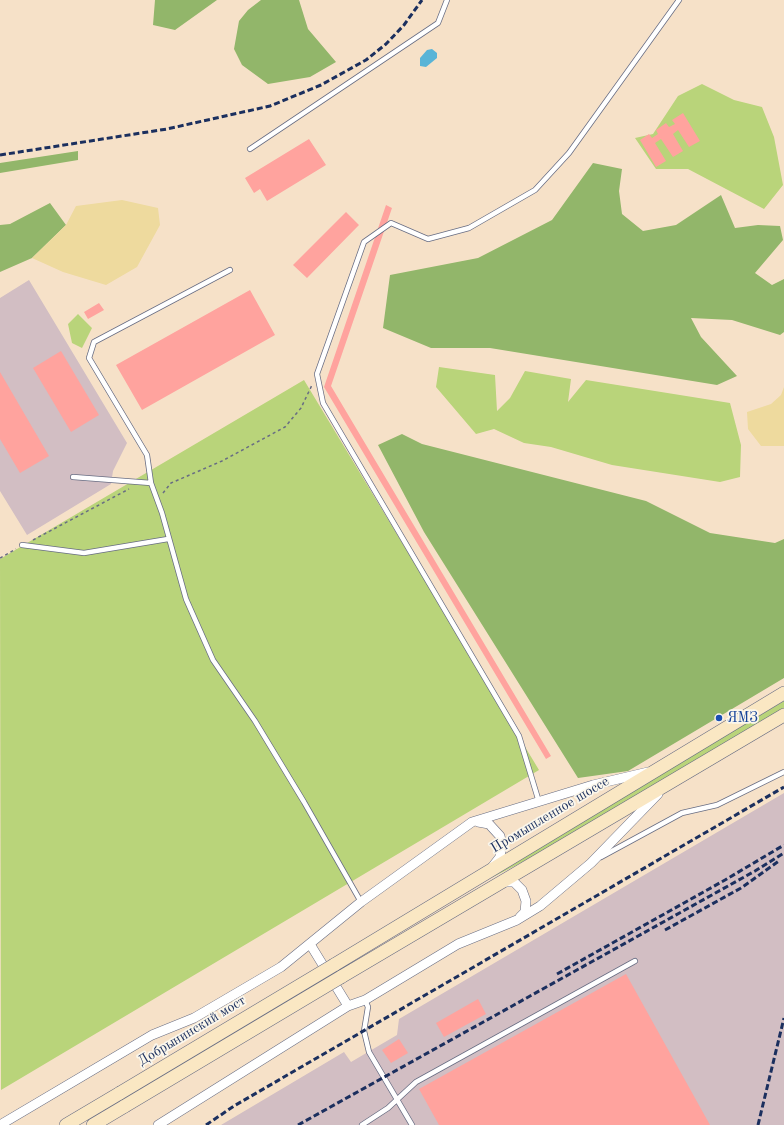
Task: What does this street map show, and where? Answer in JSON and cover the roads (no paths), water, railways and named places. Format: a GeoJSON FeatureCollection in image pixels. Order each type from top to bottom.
{"type":"FeatureCollection","features":[{"type":"Feature","properties":{"kind":"main road","name":"Промышленное шоссе"},"geometry":{"type":"LineString","coordinates":[[334,965],[784,693]]}},
{"type":"Feature","properties":{"kind":"main road"},"geometry":{"type":"LineString","coordinates":[[93,1125],[784,715]]}},
{"type":"Feature","properties":{"kind":"main road","name":"Добрынинский мост"},"geometry":{"type":"LineString","coordinates":[[66,1125],[334,965]]}},
{"type":"Feature","properties":{"kind":"street"},"geometry":{"type":"LineString","coordinates":[[0,1125],[152,1035],[194,1018],[281,967],[361,902],[472,822],[592,785],[655,770]]}},
{"type":"Feature","properties":{"kind":"street"},"geometry":{"type":"LineString","coordinates":[[158,1125],[348,1006],[365,1000],[458,944],[517,920],[540,906],[591,863],[666,785]]}},
{"type":"Feature","properties":{"kind":"street"},"geometry":{"type":"LineString","coordinates":[[472,822],[489,824],[500,836],[502,844],[500,857],[492,869]]}},
{"type":"Feature","properties":{"kind":"street"},"geometry":{"type":"LineString","coordinates":[[501,882],[514,882],[522,890],[526,901],[525,912],[517,920]]}},
{"type":"Feature","properties":{"kind":"street"},"geometry":{"type":"LineString","coordinates":[[310,944],[348,1006]]}},
{"type":"Feature","properties":{"kind":"lane"},"geometry":{"type":"LineString","coordinates":[[250,149],[438,23],[447,0]]}},
{"type":"Feature","properties":{"kind":"lane"},"geometry":{"type":"LineString","coordinates":[[539,802],[518,736],[323,403],[317,374],[364,242],[391,222],[428,239],[469,228],[535,190],[569,153],[679,0]]}},
{"type":"Feature","properties":{"kind":"lane"},"geometry":{"type":"LineString","coordinates":[[230,270],[94,342],[89,358],[147,455],[151,482],[158,499],[186,600],[213,660],[304,802],[361,902]]}},
{"type":"Feature","properties":{"kind":"lane"},"geometry":{"type":"LineString","coordinates":[[73,477],[151,482]]}},
{"type":"Feature","properties":{"kind":"lane"},"geometry":{"type":"LineString","coordinates":[[22,545],[84,553],[168,539]]}},
{"type":"Feature","properties":{"kind":"lane"},"geometry":{"type":"LineString","coordinates":[[591,863],[682,813],[717,805],[784,772]]}},
{"type":"Feature","properties":{"kind":"lane"},"geometry":{"type":"LineString","coordinates":[[362,1125],[384,1111],[416,1082],[635,961]]}},
{"type":"Feature","properties":{"kind":"lane"},"geometry":{"type":"LineString","coordinates":[[365,1000],[368,1007],[364,1031],[369,1052],[412,1125]]}},
{"type":"Feature","properties":{"kind":"water"},"geometry":{"type":"Polygon","coordinates":[[[432,49],[437,53],[437,58],[426,67],[420,66],[420,58],[427,50],[432,49]]]}},
{"type":"Feature","properties":{"kind":"railway"},"geometry":{"type":"LineString","coordinates":[[0,155],[167,129],[270,106],[321,85],[366,60],[386,44],[404,25],[422,0]]}},
{"type":"Feature","properties":{"kind":"railway"},"geometry":{"type":"LineString","coordinates":[[206,1125],[234,1106],[784,787]]}},
{"type":"Feature","properties":{"kind":"railway"},"geometry":{"type":"LineString","coordinates":[[557,974],[725,880],[784,845]]}},
{"type":"Feature","properties":{"kind":"railway"},"geometry":{"type":"LineString","coordinates":[[298,1125],[755,871],[784,853]]}},
{"type":"Feature","properties":{"kind":"railway"},"geometry":{"type":"LineString","coordinates":[[665,930],[741,888],[779,861]]}},
{"type":"Feature","properties":{"kind":"railway"},"geometry":{"type":"LineString","coordinates":[[758,1125],[784,1018]]}},
{"type":"Feature","properties":{"kind":"place","name":"ЯМЗ"},"geometry":{"type":"Point","coordinates":[719,718]}}]}
